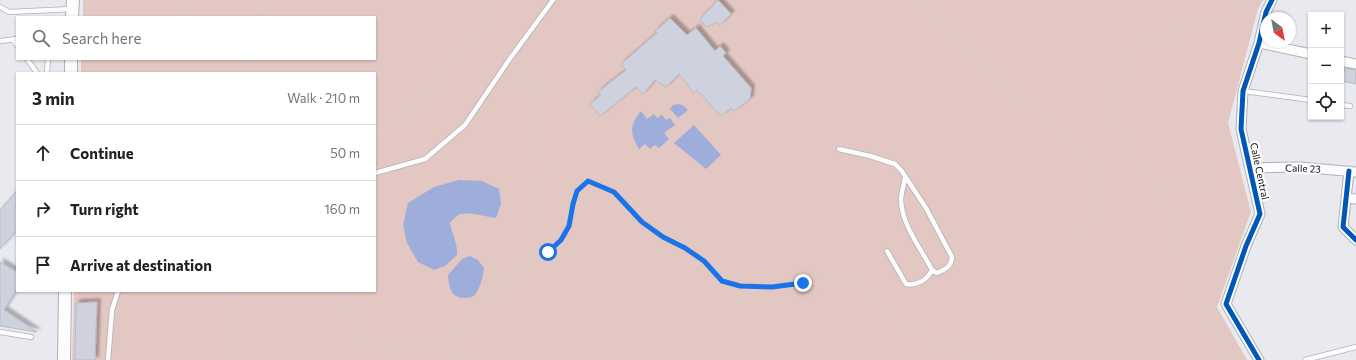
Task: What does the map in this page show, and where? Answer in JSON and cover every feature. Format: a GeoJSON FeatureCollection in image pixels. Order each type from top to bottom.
{"type":"FeatureCollection","features":[{"type":"Feature","properties":{"kind":"main road"},"geometry":{"type":"LineString","coordinates":[[71,60],[71,72]]}},
{"type":"Feature","properties":{"kind":"main road"},"geometry":{"type":"LineString","coordinates":[[64,360],[65,292]]}},
{"type":"Feature","properties":{"kind":"street","name":"Calle Central"},"geometry":{"type":"LineString","coordinates":[[1259,360],[1226,304],[1246,246],[1260,214],[1241,129],[1243,91],[1259,42],[1266,12],[1272,0]]}},
{"type":"Feature","properties":{"kind":"street"},"geometry":{"type":"LineString","coordinates":[[1259,42],[1308,53]]}},
{"type":"Feature","properties":{"kind":"street"},"geometry":{"type":"LineString","coordinates":[[1344,62],[1356,64]]}},
{"type":"Feature","properties":{"kind":"street","name":"Calle 23"},"geometry":{"type":"LineString","coordinates":[[1250,168],[1300,167],[1352,172]]}},
{"type":"Feature","properties":{"kind":"street"},"geometry":{"type":"LineString","coordinates":[[1352,172],[1346,198],[1343,227],[1356,240]]}},
{"type":"Feature","properties":{"kind":"street"},"geometry":{"type":"LineString","coordinates":[[1346,198],[1356,199]]}},
{"type":"Feature","properties":{"kind":"lane"},"geometry":{"type":"LineString","coordinates":[[376,173],[425,159],[465,126],[509,60],[553,0]]}},
{"type":"Feature","properties":{"kind":"lane"},"geometry":{"type":"LineString","coordinates":[[0,6],[9,12],[72,9]]}},
{"type":"Feature","properties":{"kind":"lane"},"geometry":{"type":"LineString","coordinates":[[0,41],[15,39]]}},
{"type":"Feature","properties":{"kind":"lane"},"geometry":{"type":"LineString","coordinates":[[28,60],[36,72]]}},
{"type":"Feature","properties":{"kind":"lane"},"geometry":{"type":"LineString","coordinates":[[47,72],[48,60]]}},
{"type":"Feature","properties":{"kind":"lane"},"geometry":{"type":"LineString","coordinates":[[1243,91],[1308,100]]}},
{"type":"Feature","properties":{"kind":"lane"},"geometry":{"type":"LineString","coordinates":[[1344,105],[1350,106]]}},
{"type":"Feature","properties":{"kind":"lane"},"geometry":{"type":"LineString","coordinates":[[839,149],[870,156],[895,164],[900,170],[926,208],[952,257],[951,263],[947,269],[938,273],[932,270],[902,212],[901,198],[905,178]]}},
{"type":"Feature","properties":{"kind":"lane"},"geometry":{"type":"LineString","coordinates":[[887,251],[906,284],[912,285],[925,279],[932,270]]}},
{"type":"Feature","properties":{"kind":"lane"},"geometry":{"type":"LineString","coordinates":[[108,360],[112,310],[118,292]]}},
{"type":"Feature","properties":{"kind":"lane"},"geometry":{"type":"LineString","coordinates":[[0,332],[31,336]]}},
{"type":"Feature","properties":{"kind":"lane"},"geometry":{"type":"LineString","coordinates":[[1306,360],[1356,347]]}},
{"type":"Feature","properties":{"kind":"path"},"geometry":{"type":"LineString","coordinates":[[182,16],[185,0]]}},
{"type":"Feature","properties":{"kind":"path"},"geometry":{"type":"LineString","coordinates":[[261,16],[262,0]]}},
{"type":"Feature","properties":{"kind":"path"},"geometry":{"type":"LineString","coordinates":[[376,132],[407,114],[469,44],[482,26],[486,13],[486,0]]}},
{"type":"Feature","properties":{"kind":"path"},"geometry":{"type":"LineString","coordinates":[[638,46],[645,22],[660,5],[672,0]]}},
{"type":"Feature","properties":{"kind":"path"},"geometry":{"type":"LineString","coordinates":[[704,0],[712,6]]}},
{"type":"Feature","properties":{"kind":"path"},"geometry":{"type":"LineString","coordinates":[[924,0],[936,20],[1019,96],[1086,152],[1104,192],[1080,237]]}},
{"type":"Feature","properties":{"kind":"path"},"geometry":{"type":"LineString","coordinates":[[1232,360],[1204,312],[1178,234],[1152,181],[1135,156],[1118,126],[1114,112],[1113,100],[1134,51],[1158,38],[1184,29],[1206,26],[1229,20],[1238,12],[1242,0]]}},
{"type":"Feature","properties":{"kind":"path"},"geometry":{"type":"LineString","coordinates":[[174,72],[176,60]]}},
{"type":"Feature","properties":{"kind":"path"},"geometry":{"type":"LineString","coordinates":[[240,72],[248,60]]}},
{"type":"Feature","properties":{"kind":"path"},"geometry":{"type":"LineString","coordinates":[[528,266],[534,255],[545,168],[523,64],[612,133]]}},
{"type":"Feature","properties":{"kind":"path"},"geometry":{"type":"LineString","coordinates":[[1152,181],[1184,190],[1199,183],[1208,175],[1210,163]]}},
{"type":"Feature","properties":{"kind":"path"},"geometry":{"type":"LineString","coordinates":[[334,292],[346,299],[367,342],[398,351],[452,343],[478,307],[500,291],[528,266],[548,252],[561,240],[569,226],[577,191],[588,181],[614,192],[642,222],[663,237],[685,248],[704,261],[722,281],[740,286],[772,287],[803,283],[865,288],[906,325],[986,360]]}},
{"type":"Feature","properties":{"kind":"path"},"geometry":{"type":"LineString","coordinates":[[231,360],[231,334],[238,292]]}},
{"type":"Feature","properties":{"kind":"path"},"geometry":{"type":"LineString","coordinates":[[452,343],[466,360]]}},
{"type":"Feature","properties":{"kind":"path"},"geometry":{"type":"LineString","coordinates":[[396,360],[398,351]]}},
{"type":"Feature","properties":{"kind":"shaded area"},"geometry":{"type":"Polygon","coordinates":[[[83,0],[1263,0],[1258,9],[1228,123],[1251,212],[1217,307],[1247,360],[72,360],[74,292],[376,292],[376,72],[81,72],[81,60],[376,60],[376,16],[83,16],[83,0]]]}},
{"type":"Feature","properties":{"kind":"water"},"geometry":{"type":"Polygon","coordinates":[[[679,104],[688,110],[678,118],[670,109],[673,105],[679,104]]]}},
{"type":"Feature","properties":{"kind":"water"},"geometry":{"type":"Polygon","coordinates":[[[641,111],[647,119],[654,114],[657,118],[662,115],[666,120],[670,118],[675,125],[664,133],[669,139],[659,148],[655,145],[650,149],[645,144],[639,149],[636,143],[632,130],[634,121],[641,111]]]}},
{"type":"Feature","properties":{"kind":"water"},"geometry":{"type":"Polygon","coordinates":[[[694,125],[721,155],[706,169],[674,143],[694,125]]]}},
{"type":"Feature","properties":{"kind":"water"},"geometry":{"type":"Polygon","coordinates":[[[459,180],[482,181],[499,189],[501,204],[496,218],[476,214],[461,214],[457,216],[450,223],[456,243],[457,255],[445,266],[434,270],[418,262],[407,243],[403,225],[408,203],[434,187],[459,180]]]}},
{"type":"Feature","properties":{"kind":"water"},"geometry":{"type":"Polygon","coordinates":[[[470,256],[478,260],[484,268],[482,279],[475,295],[472,297],[463,298],[455,296],[451,290],[448,275],[462,259],[470,256]]]}},
{"type":"Feature","properties":{"kind":"building"},"geometry":{"type":"Polygon","coordinates":[[[718,0],[731,14],[720,25],[718,22],[706,27],[700,19],[718,0]]]}},
{"type":"Feature","properties":{"kind":"building"},"geometry":{"type":"Polygon","coordinates":[[[670,18],[687,35],[696,28],[715,51],[720,46],[726,53],[723,56],[751,88],[750,99],[734,111],[731,108],[721,116],[697,90],[694,93],[679,74],[666,87],[655,80],[643,94],[636,87],[600,116],[590,104],[601,95],[598,92],[626,70],[621,64],[657,33],[655,31],[670,18]]]}},
{"type":"Feature","properties":{"kind":"building"},"geometry":{"type":"Polygon","coordinates":[[[1345,68],[1356,70],[1356,84],[1344,81],[1345,68]]]}},
{"type":"Feature","properties":{"kind":"building"},"geometry":{"type":"Polygon","coordinates":[[[16,192],[16,231],[0,249],[0,210],[16,192]]]}},
{"type":"Feature","properties":{"kind":"building"},"geometry":{"type":"Polygon","coordinates":[[[0,262],[16,271],[16,291],[4,310],[37,332],[0,326],[0,262]]]}},
{"type":"Feature","properties":{"kind":"building"},"geometry":{"type":"Polygon","coordinates":[[[97,302],[95,360],[75,360],[76,303],[97,302]]]}},
{"type":"Feature","properties":{"kind":"cycle path"},"geometry":{"type":"LineString","coordinates":[[1259,360],[1226,304],[1246,246],[1260,214],[1241,129],[1243,91],[1259,43],[1266,12],[1272,0]]}},
{"type":"Feature","properties":{"kind":"cycle path"},"geometry":{"type":"LineString","coordinates":[[1349,171],[1343,227],[1356,240]]}},
{"type":"Feature","properties":{"kind":"route"},"geometry":{"type":"LineString","coordinates":[[548,252],[561,240],[569,226],[577,191],[588,181],[614,192],[642,222],[663,237],[685,248],[704,261],[722,281],[740,286],[772,287],[803,283]]}}]}
